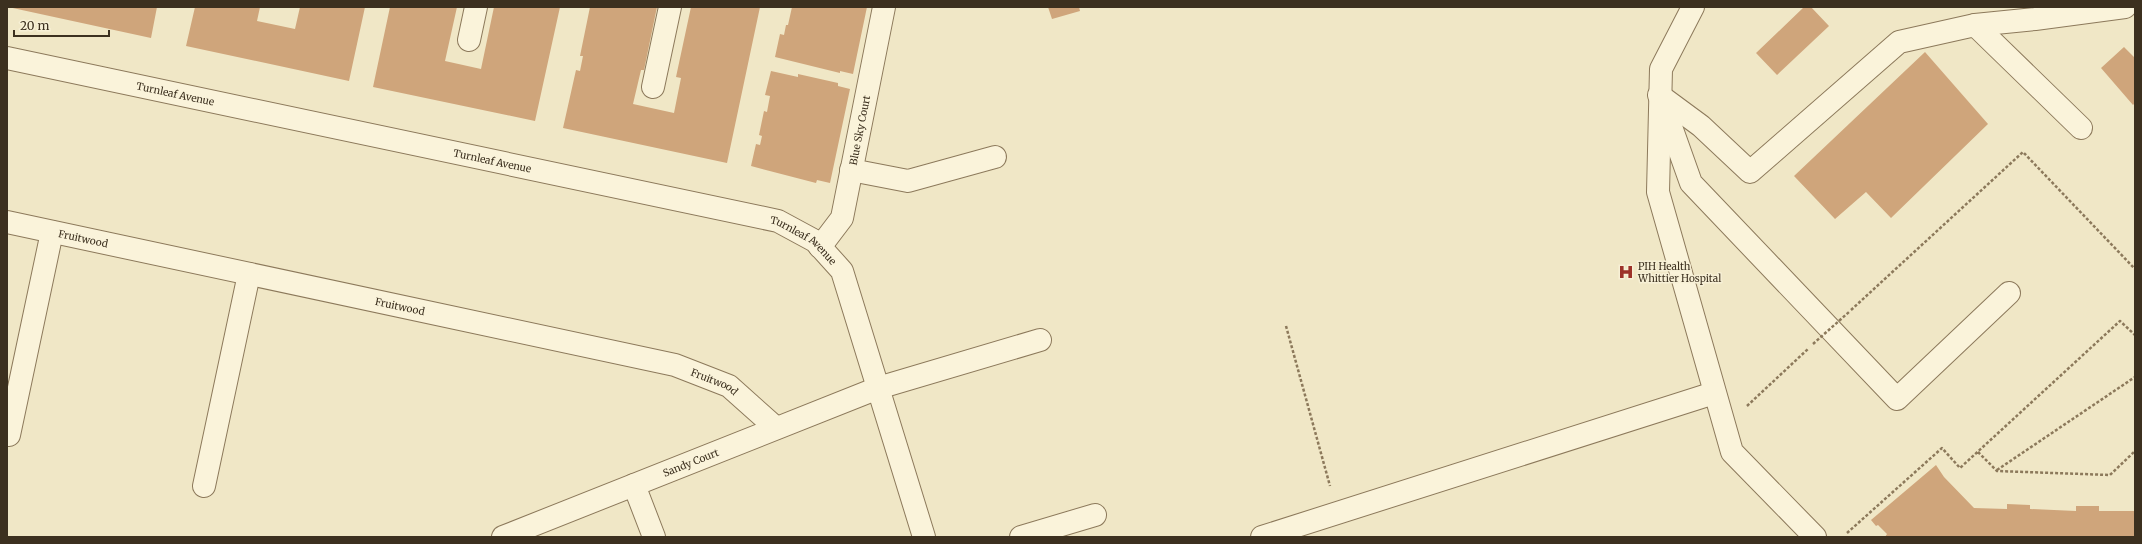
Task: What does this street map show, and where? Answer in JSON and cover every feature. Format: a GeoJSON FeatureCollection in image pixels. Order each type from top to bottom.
{"type":"FeatureCollection","features":[{"type":"Feature","properties":{"kind":"street"},"geometry":{"type":"LineString","coordinates":[[469,40],[476,7]]}},
{"type":"Feature","properties":{"kind":"street"},"geometry":{"type":"LineString","coordinates":[[653,87],[670,7]]}},
{"type":"Feature","properties":{"kind":"street","name":"Blue Sky Court"},"geometry":{"type":"LineString","coordinates":[[820,246],[842,218],[884,7]]}},
{"type":"Feature","properties":{"kind":"street"},"geometry":{"type":"LineString","coordinates":[[1693,7],[1661,69],[1659,95],[1658,192],[1732,452],[1815,537]]}},
{"type":"Feature","properties":{"kind":"street"},"geometry":{"type":"LineString","coordinates":[[1659,95],[1701,126],[1750,172],[1899,42],[1975,25],[2125,7]]}},
{"type":"Feature","properties":{"kind":"street"},"geometry":{"type":"LineString","coordinates":[[1975,25],[2081,128]]}},
{"type":"Feature","properties":{"kind":"street","name":"Turnleaf Avenue"},"geometry":{"type":"LineString","coordinates":[[7,58],[778,222],[814,241],[842,271],[924,537]]}},
{"type":"Feature","properties":{"kind":"street"},"geometry":{"type":"LineString","coordinates":[[1659,95],[1692,183],[1897,399],[2009,293]]}},
{"type":"Feature","properties":{"kind":"street"},"geometry":{"type":"LineString","coordinates":[[851,170],[908,181],[995,157]]}},
{"type":"Feature","properties":{"kind":"street","name":"Fruitwood"},"geometry":{"type":"LineString","coordinates":[[7,222],[675,365],[729,386],[776,428]]}},
{"type":"Feature","properties":{"kind":"street"},"geometry":{"type":"LineString","coordinates":[[9,435],[52,232]]}},
{"type":"Feature","properties":{"kind":"street"},"geometry":{"type":"LineString","coordinates":[[204,486],[249,274]]}},
{"type":"Feature","properties":{"kind":"street","name":"Sandy Court"},"geometry":{"type":"LineString","coordinates":[[503,537],[878,388],[1040,340]]}},
{"type":"Feature","properties":{"kind":"street"},"geometry":{"type":"LineString","coordinates":[[1262,536],[1714,393]]}},
{"type":"Feature","properties":{"kind":"street"},"geometry":{"type":"LineString","coordinates":[[634,485],[654,537]]}},
{"type":"Feature","properties":{"kind":"street"},"geometry":{"type":"LineString","coordinates":[[1021,537],[1095,515]]}},
{"type":"Feature","properties":{"kind":"path"},"geometry":{"type":"LineString","coordinates":[[1745,408],[2023,152],[2135,269]]}},
{"type":"Feature","properties":{"kind":"path"},"geometry":{"type":"LineString","coordinates":[[1847,533],[1942,448],[1960,468],[2120,321],[2135,335]]}},
{"type":"Feature","properties":{"kind":"path"},"geometry":{"type":"LineString","coordinates":[[1286,326],[1330,487]]}},
{"type":"Feature","properties":{"kind":"path"},"geometry":{"type":"LineString","coordinates":[[1997,471],[2135,377]]}},
{"type":"Feature","properties":{"kind":"path"},"geometry":{"type":"LineString","coordinates":[[1978,452],[1997,471],[2110,475],[2135,451]]}},
{"type":"Feature","properties":{"kind":"building"},"geometry":{"type":"Polygon","coordinates":[[[8,7],[157,7],[151,38],[8,7]]]}},
{"type":"Feature","properties":{"kind":"building"},"geometry":{"type":"Polygon","coordinates":[[[195,7],[260,7],[257,21],[295,29],[300,7],[365,7],[349,81],[186,46],[195,7]]]}},
{"type":"Feature","properties":{"kind":"building"},"geometry":{"type":"Polygon","coordinates":[[[390,7],[457,7],[445,61],[481,69],[494,7],[560,7],[535,121],[373,87],[390,7]]]}},
{"type":"Feature","properties":{"kind":"building"},"geometry":{"type":"Polygon","coordinates":[[[590,7],[657,7],[644,70],[641,70],[633,104],[674,113],[681,78],[676,77],[691,7],[760,7],[727,163],[563,128],[576,70],[580,71],[583,56],[580,56],[590,7]]]}},
{"type":"Feature","properties":{"kind":"building"},"geometry":{"type":"Polygon","coordinates":[[[792,7],[867,7],[853,74],[840,71],[840,73],[775,57],[780,34],[784,35],[792,7]]]}},
{"type":"Feature","properties":{"kind":"building"},"geometry":{"type":"Polygon","coordinates":[[[1048,7],[1079,7],[1080,11],[1052,19],[1048,7]]]}},
{"type":"Feature","properties":{"kind":"building"},"geometry":{"type":"Polygon","coordinates":[[[1804,7],[1811,7],[1829,26],[1777,75],[1756,53],[1804,7]]]}},
{"type":"Feature","properties":{"kind":"building"},"geometry":{"type":"Polygon","coordinates":[[[2124,47],[2135,58],[2135,103],[2133,105],[2101,68],[2124,47]]]}},
{"type":"Feature","properties":{"kind":"building"},"geometry":{"type":"Polygon","coordinates":[[[1925,52],[1988,124],[1891,218],[1866,192],[1835,219],[1794,176],[1925,52]]]}},
{"type":"Feature","properties":{"kind":"building"},"geometry":{"type":"Polygon","coordinates":[[[771,71],[798,77],[798,74],[838,83],[838,86],[850,89],[830,183],[817,180],[816,183],[751,166],[756,144],[760,145],[762,136],[759,135],[764,111],[767,112],[770,96],[765,95],[771,71]]]}},
{"type":"Feature","properties":{"kind":"building"},"geometry":{"type":"Polygon","coordinates":[[[1936,465],[1944,477],[1974,508],[2007,509],[2007,504],[2030,505],[2030,509],[2076,511],[2076,506],[2099,506],[2099,511],[2135,511],[2135,537],[1885,537],[1887,534],[1878,525],[1876,526],[1871,520],[1936,465]]]}},
{"type":"Feature","properties":{"kind":"place","name":"PIH Health Whittier Hospital"},"geometry":{"type":"Point","coordinates":[1626,272]}}]}
